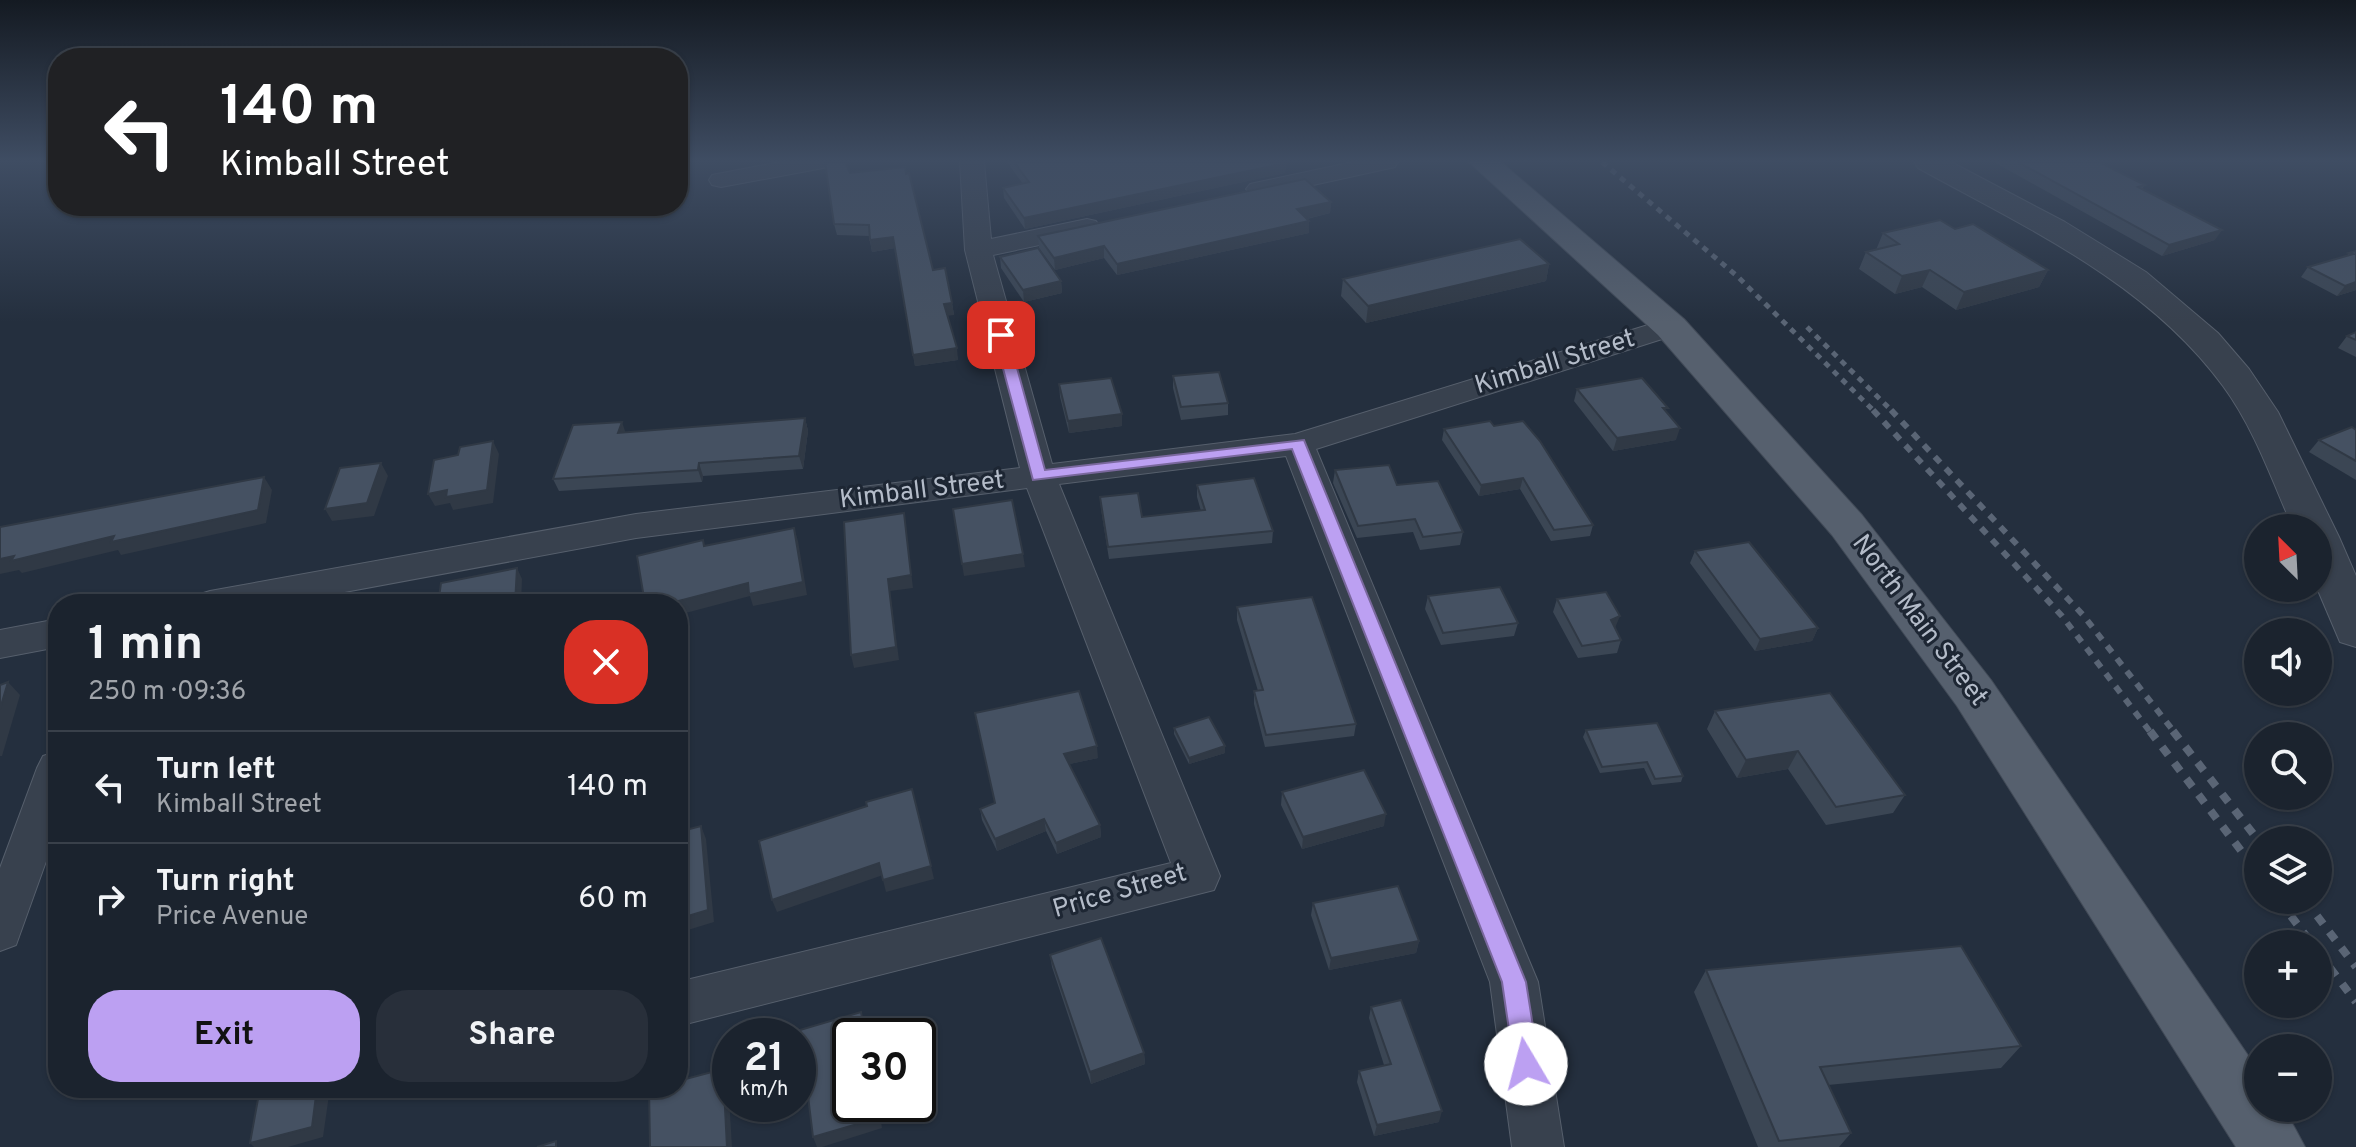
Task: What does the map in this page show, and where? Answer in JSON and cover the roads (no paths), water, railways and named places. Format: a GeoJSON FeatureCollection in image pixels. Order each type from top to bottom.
{"type":"FeatureCollection","features":[{"type":"Feature","properties":{"kind":"main road","name":"North Main Street"},"geometry":{"type":"LineString","coordinates":[[1545,216],[1671,327],[1847,525],[1974,693],[2273,1147]]}},
{"type":"Feature","properties":{"kind":"street"},"geometry":{"type":"LineString","coordinates":[[976,216],[978,250],[1039,476]]}},
{"type":"Feature","properties":{"kind":"street"},"geometry":{"type":"LineString","coordinates":[[2025,216],[2109,262],[2167,304],[2205,339],[2237,378],[2283,461],[2308,514]]}},
{"type":"Feature","properties":{"kind":"street"},"geometry":{"type":"LineString","coordinates":[[978,250],[1114,221]]}},
{"type":"Feature","properties":{"kind":"street","name":"Kimball Street"},"geometry":{"type":"LineString","coordinates":[[265,594],[636,526],[1298,444],[1671,327]]}},
{"type":"Feature","properties":{"kind":"street"},"geometry":{"type":"LineString","coordinates":[[1298,444],[1514,982],[1538,1147]]}},
{"type":"Feature","properties":{"kind":"street","name":"Price Street"},"geometry":{"type":"LineString","coordinates":[[688,1002],[1198,876],[1039,476]]}},
{"type":"Feature","properties":{"kind":"street"},"geometry":{"type":"LineString","coordinates":[[2332,571],[2356,630]]}},
{"type":"Feature","properties":{"kind":"street"},"geometry":{"type":"LineString","coordinates":[[0,644],[48,635]]}},
{"type":"Feature","properties":{"kind":"street"},"geometry":{"type":"LineString","coordinates":[[0,930],[48,796]]}},
{"type":"Feature","properties":{"kind":"railway"},"geometry":{"type":"LineString","coordinates":[[1665,216],[1737,276],[1873,410]]}},
{"type":"Feature","properties":{"kind":"railway"},"geometry":{"type":"LineString","coordinates":[[1807,327],[1891,410]]}},
{"type":"Feature","properties":{"kind":"railway"},"geometry":{"type":"LineString","coordinates":[[1873,410],[2062,616],[2151,733]]}},
{"type":"Feature","properties":{"kind":"railway"},"geometry":{"type":"LineString","coordinates":[[1891,410],[2083,615],[2175,733]]}},
{"type":"Feature","properties":{"kind":"railway"},"geometry":{"type":"LineString","coordinates":[[2150,731],[2244,855]]}},
{"type":"Feature","properties":{"kind":"railway"},"geometry":{"type":"LineString","coordinates":[[2173,731],[2247,826]]}},
{"type":"Feature","properties":{"kind":"railway"},"geometry":{"type":"LineString","coordinates":[[2290,914],[2302,930]]}},
{"type":"Feature","properties":{"kind":"railway"},"geometry":{"type":"LineString","coordinates":[[2316,914],[2356,967]]}},
{"type":"Feature","properties":{"kind":"railway"},"geometry":{"type":"LineString","coordinates":[[2332,970],[2356,1002]]}}]}
